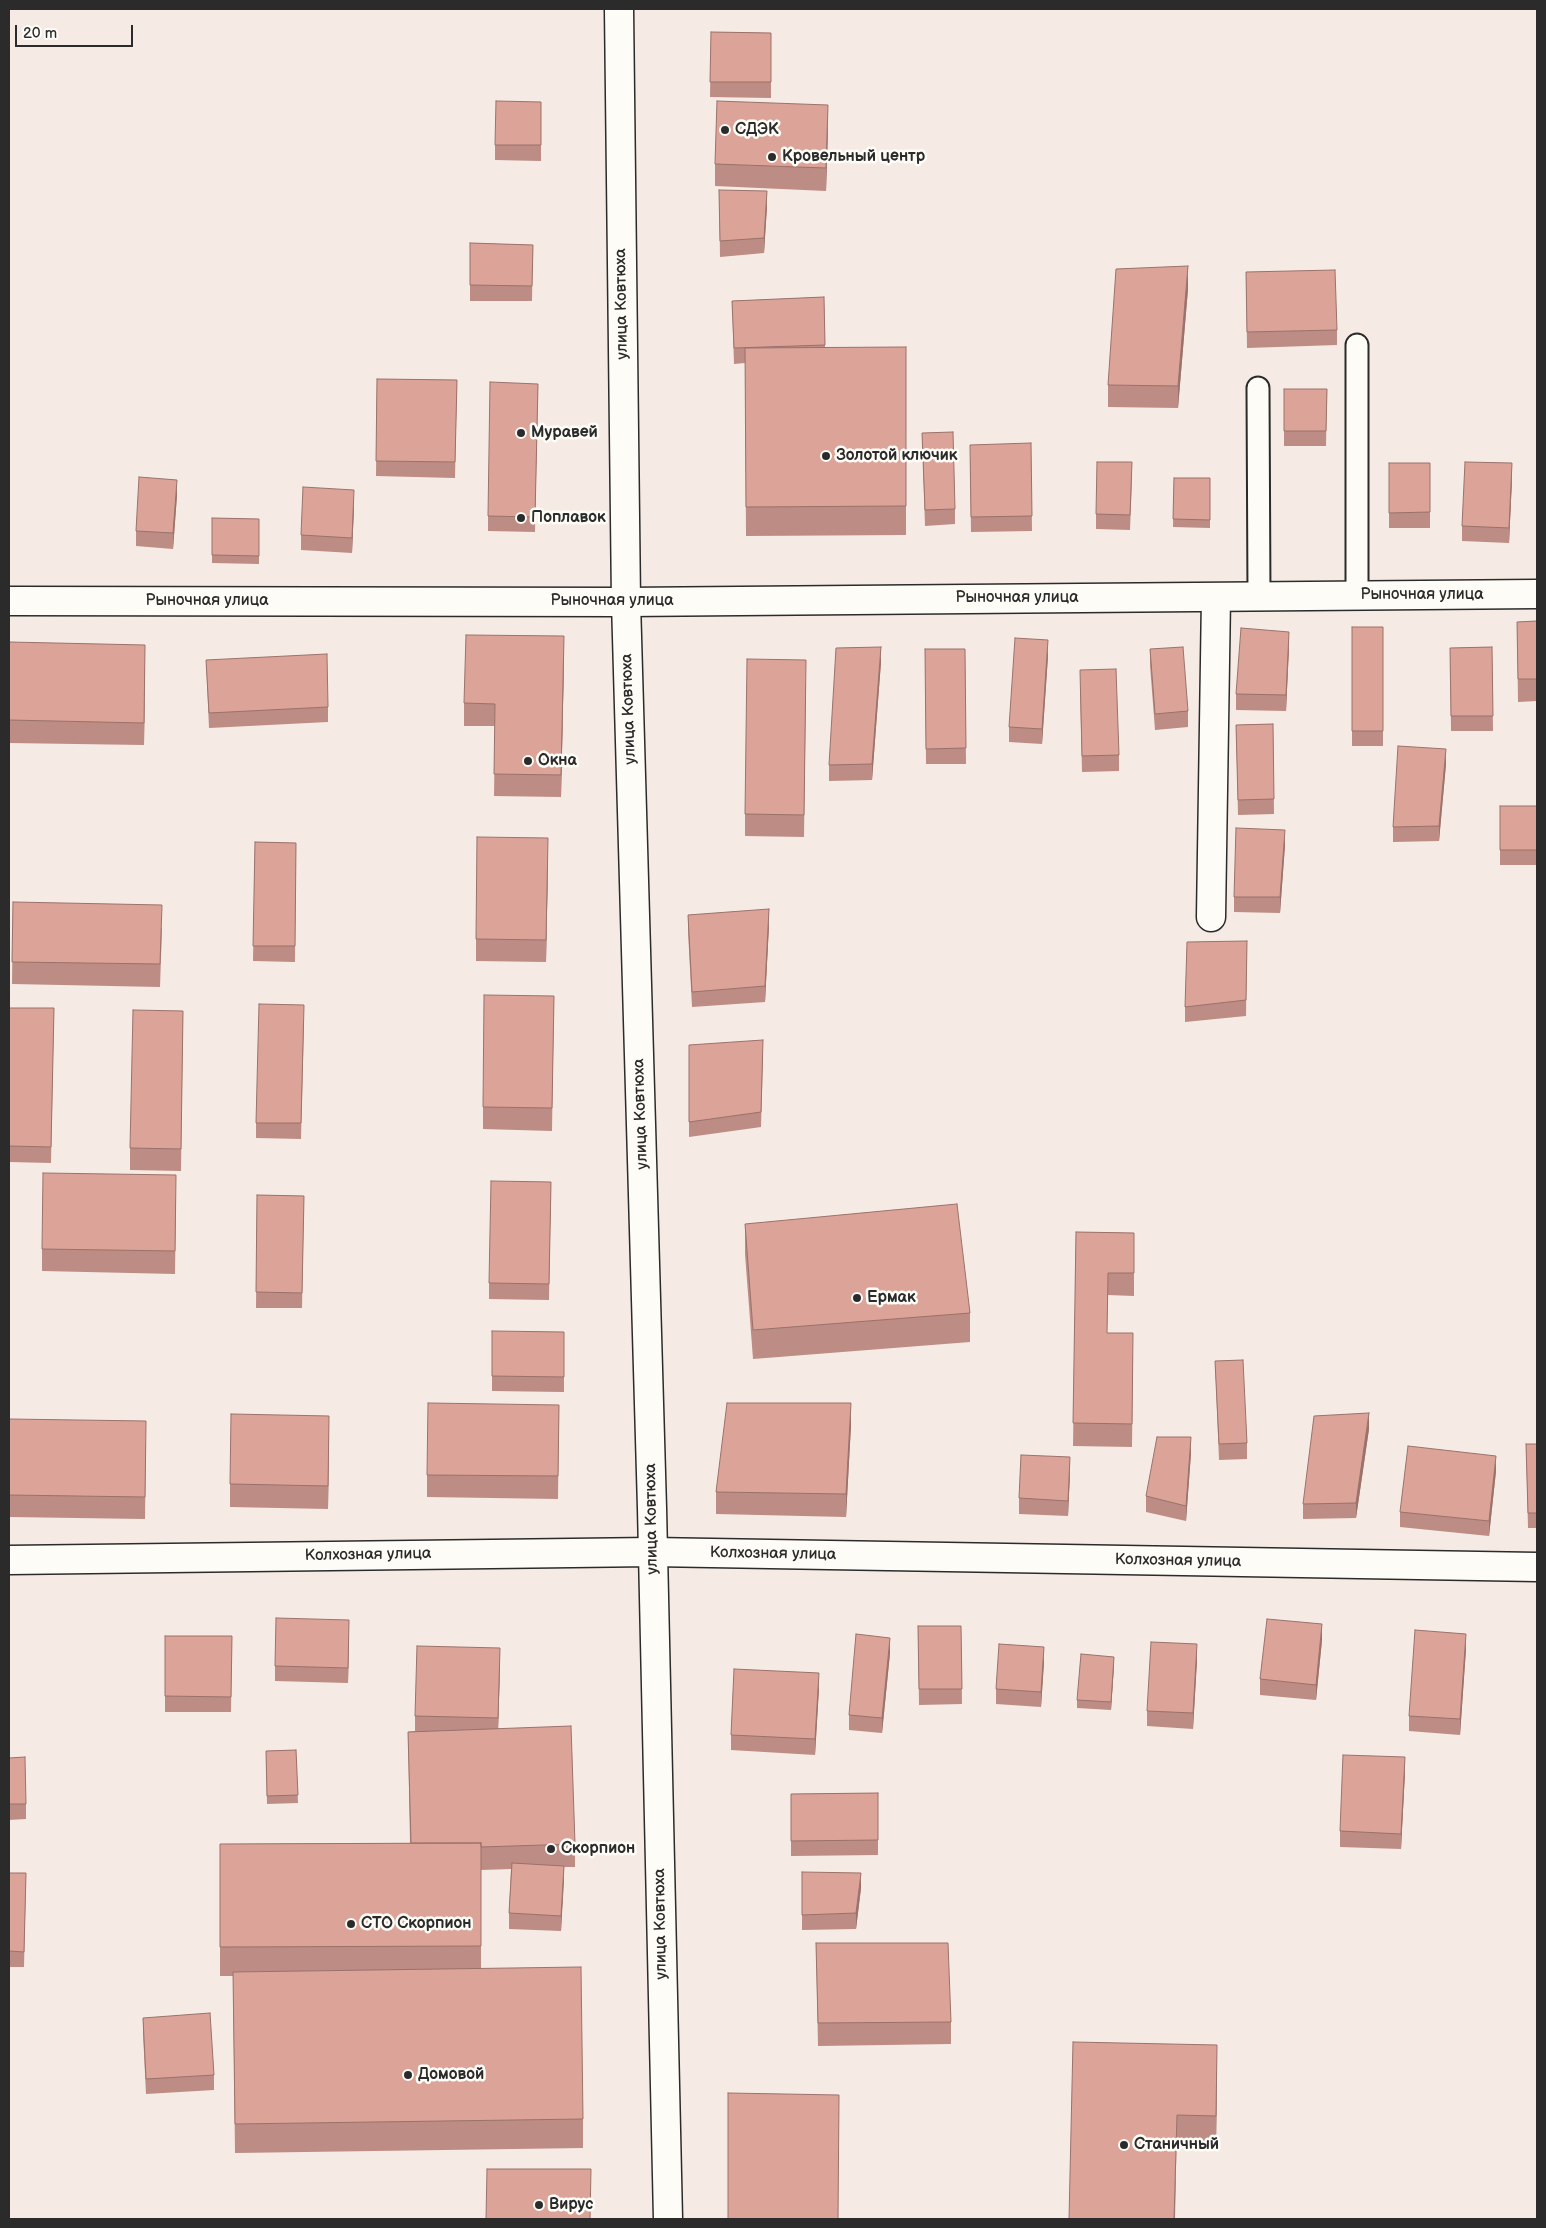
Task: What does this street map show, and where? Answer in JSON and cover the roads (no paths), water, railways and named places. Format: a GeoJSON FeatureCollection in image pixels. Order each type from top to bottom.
{"type":"FeatureCollection","features":[{"type":"Feature","properties":{"kind":"street","name":"улица Ковтюха"},"geometry":{"type":"LineString","coordinates":[[619,9],[626,602],[668,2219]]}},
{"type":"Feature","properties":{"kind":"street","name":"Рыночная улица"},"geometry":{"type":"LineString","coordinates":[[9,601],[626,602],[1537,594]]}},
{"type":"Feature","properties":{"kind":"street"},"geometry":{"type":"LineString","coordinates":[[1211,917],[1216,597]]}},
{"type":"Feature","properties":{"kind":"street","name":"Колхозная улица"},"geometry":{"type":"LineString","coordinates":[[9,1560],[652,1552],[1537,1568]]}},
{"type":"Feature","properties":{"kind":"lane"},"geometry":{"type":"LineString","coordinates":[[1357,345],[1357,596]]}},
{"type":"Feature","properties":{"kind":"lane"},"geometry":{"type":"LineString","coordinates":[[1258,388],[1259,597]]}},
{"type":"Feature","properties":{"kind":"place","name":"СДЭК"},"geometry":{"type":"Point","coordinates":[725,130]}},
{"type":"Feature","properties":{"kind":"place","name":"Кровельный центр"},"geometry":{"type":"Point","coordinates":[772,157]}},
{"type":"Feature","properties":{"kind":"place","name":"Муравей"},"geometry":{"type":"Point","coordinates":[521,433]}},
{"type":"Feature","properties":{"kind":"place","name":"Золотой ключик"},"geometry":{"type":"Point","coordinates":[826,456]}},
{"type":"Feature","properties":{"kind":"place","name":"Поплавок"},"geometry":{"type":"Point","coordinates":[521,518]}},
{"type":"Feature","properties":{"kind":"place","name":"Окна"},"geometry":{"type":"Point","coordinates":[528,761]}},
{"type":"Feature","properties":{"kind":"place","name":"Ермак"},"geometry":{"type":"Point","coordinates":[857,1298]}},
{"type":"Feature","properties":{"kind":"place","name":"Скорпион"},"geometry":{"type":"Point","coordinates":[551,1849]}},
{"type":"Feature","properties":{"kind":"place","name":"СТО Скорпион"},"geometry":{"type":"Point","coordinates":[351,1924]}},
{"type":"Feature","properties":{"kind":"place","name":"Домовой"},"geometry":{"type":"Point","coordinates":[408,2075]}},
{"type":"Feature","properties":{"kind":"place","name":"Станичный"},"geometry":{"type":"Point","coordinates":[1124,2145]}},
{"type":"Feature","properties":{"kind":"place","name":"Вирус"},"geometry":{"type":"Point","coordinates":[539,2205]}}]}
